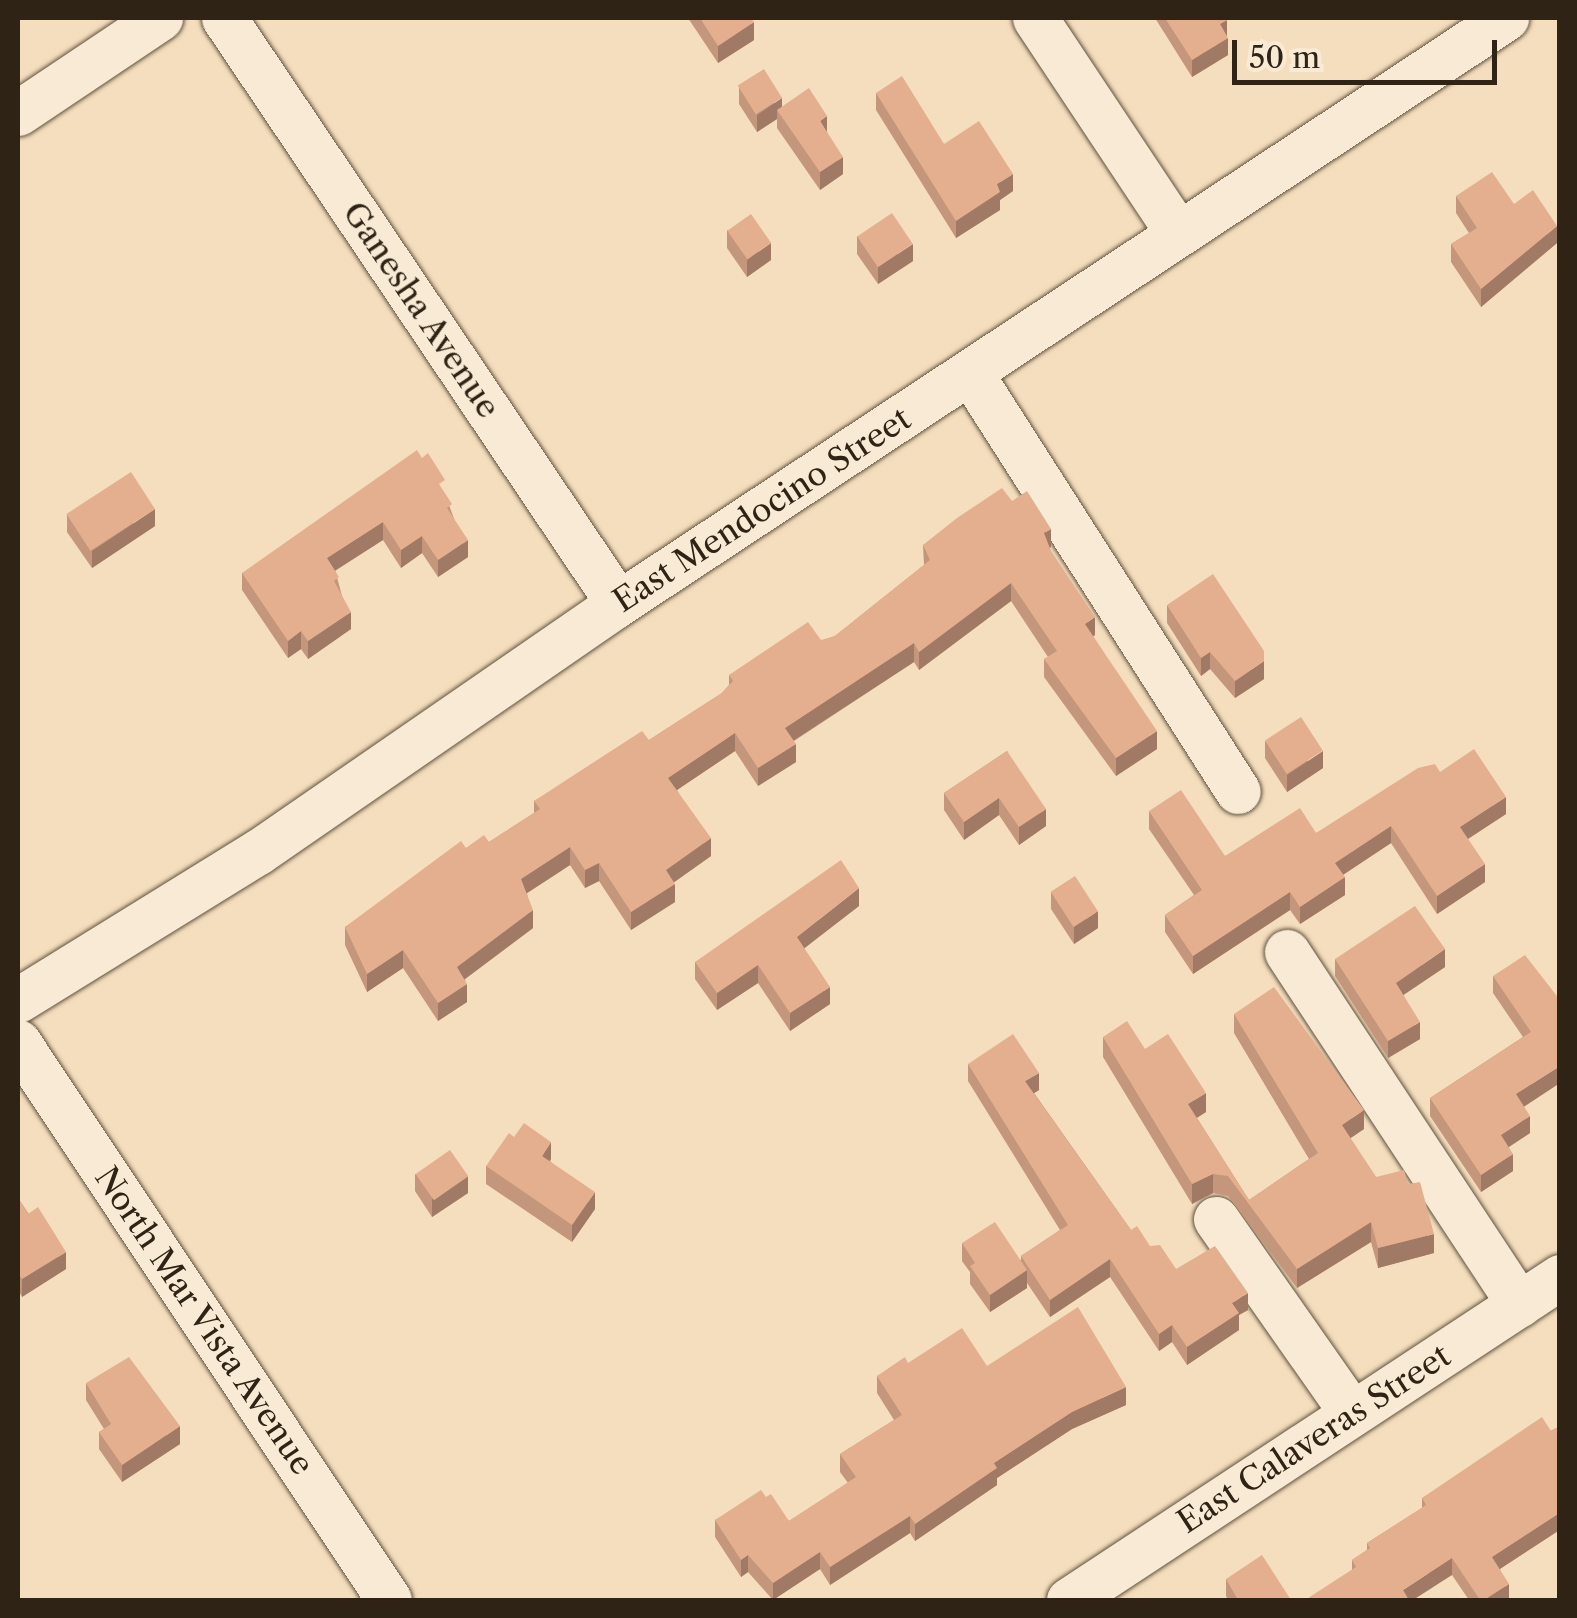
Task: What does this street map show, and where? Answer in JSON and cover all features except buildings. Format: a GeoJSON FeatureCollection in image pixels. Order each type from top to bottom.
{"type":"FeatureCollection","features":[{"type":"Feature","properties":{"kind":"street"},"geometry":{"type":"LineString","coordinates":[[18,113],[160,18]]}},
{"type":"Feature","properties":{"kind":"street","name":"Ganesha Avenue"},"geometry":{"type":"LineString","coordinates":[[224,18],[618,603]]}},
{"type":"Feature","properties":{"kind":"street"},"geometry":{"type":"LineString","coordinates":[[1036,18],[1177,232]]}},
{"type":"Feature","properties":{"kind":"street","name":"East Mendocino Street"},"geometry":{"type":"LineString","coordinates":[[18,1000],[258,852],[618,603],[972,374],[1177,232],[1506,18]]}},
{"type":"Feature","properties":{"kind":"street"},"geometry":{"type":"LineString","coordinates":[[972,374],[1238,791]]}},
{"type":"Feature","properties":{"kind":"street"},"geometry":{"type":"LineString","coordinates":[[1288,952],[1519,1304]]}},
{"type":"Feature","properties":{"kind":"street","name":"North Mar Vista Avenue"},"geometry":{"type":"LineString","coordinates":[[18,1042],[389,1600]]}},
{"type":"Feature","properties":{"kind":"street"},"geometry":{"type":"LineString","coordinates":[[1216,1220],[1352,1414]]}},
{"type":"Feature","properties":{"kind":"street","name":"East Calaveras Street"},"geometry":{"type":"LineString","coordinates":[[1069,1600],[1560,1277]]}}]}
